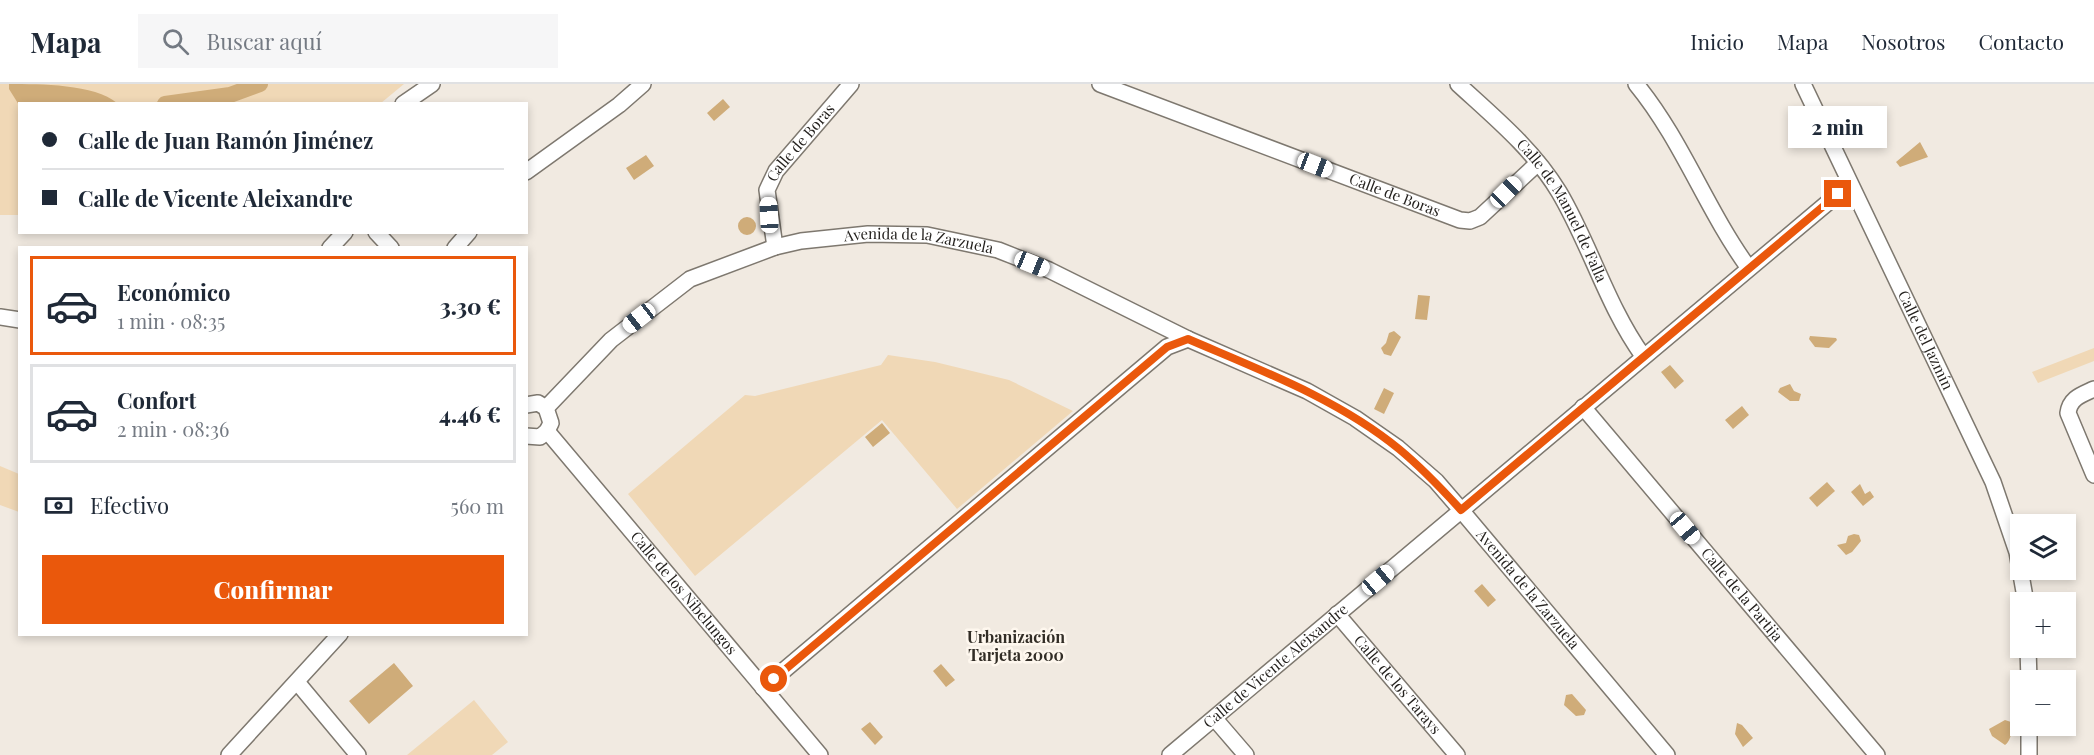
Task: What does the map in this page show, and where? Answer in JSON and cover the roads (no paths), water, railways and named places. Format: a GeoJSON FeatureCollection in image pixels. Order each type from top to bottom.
{"type":"FeatureCollection","features":[{"type":"Feature","properties":{"kind":"street"},"geometry":{"type":"LineString","coordinates":[[407,102],[432,84]]}},
{"type":"Feature","properties":{"kind":"street"},"geometry":{"type":"LineString","coordinates":[[528,171],[619,105],[643,84]]}},
{"type":"Feature","properties":{"kind":"street","name":"Calle de Boras"},"geometry":{"type":"LineString","coordinates":[[775,247],[767,189],[776,171],[851,84]]}},
{"type":"Feature","properties":{"kind":"street","name":"Calle de Boras"},"geometry":{"type":"LineString","coordinates":[[1100,84],[1460,220],[1470,221],[1480,218],[1538,162]]}},
{"type":"Feature","properties":{"kind":"street","name":"Calle de Manuel de Falla"},"geometry":{"type":"LineString","coordinates":[[1458,84],[1519,141],[1538,162],[1559,192],[1621,319],[1643,356]]}},
{"type":"Feature","properties":{"kind":"street"},"geometry":{"type":"LineString","coordinates":[[1636,84],[1660,113],[1733,246],[1748,267]]}},
{"type":"Feature","properties":{"kind":"street","name":"Calle del Jazmín"},"geometry":{"type":"LineString","coordinates":[[1803,84],[1993,483],[2017,552],[2024,592]]}},
{"type":"Feature","properties":{"kind":"street","name":"Calle de Vicente Aleixandre"},"geometry":{"type":"LineString","coordinates":[[1170,755],[1748,267],[1850,184]]}},
{"type":"Feature","properties":{"kind":"street"},"geometry":{"type":"LineString","coordinates":[[378,234],[389,246]]}},
{"type":"Feature","properties":{"kind":"street","name":"Avenida de la Zarzuela"},"geometry":{"type":"LineString","coordinates":[[546,408],[611,340],[690,279],[775,247],[868,234],[927,235],[998,250],[1121,303],[1188,339],[1307,391],[1355,418],[1413,461],[1461,510],[1667,755]]}},
{"type":"Feature","properties":{"kind":"street"},"geometry":{"type":"LineString","coordinates":[[0,317],[18,320]]}},
{"type":"Feature","properties":{"kind":"street"},"geometry":{"type":"LineString","coordinates":[[763,688],[1167,347],[1188,339]]}},
{"type":"Feature","properties":{"kind":"street"},"geometry":{"type":"LineString","coordinates":[[2094,389],[2076,397],[2069,404],[2068,413],[2072,428],[2094,475]]}},
{"type":"Feature","properties":{"kind":"street"},"geometry":{"type":"LineString","coordinates":[[528,405],[537,403],[546,408],[551,423],[540,437],[528,436]]}},
{"type":"Feature","properties":{"kind":"street","name":"Calle de la Partija"},"geometry":{"type":"LineString","coordinates":[[1583,407],[1877,755]]}},
{"type":"Feature","properties":{"kind":"street","name":"Calle de los Nibelungos"},"geometry":{"type":"LineString","coordinates":[[547,431],[820,755]]}},
{"type":"Feature","properties":{"kind":"street","name":"Calle de los Tarays"},"geometry":{"type":"LineString","coordinates":[[1337,614],[1457,755]]}},
{"type":"Feature","properties":{"kind":"street"},"geometry":{"type":"LineString","coordinates":[[229,755],[338,636]]}},
{"type":"Feature","properties":{"kind":"street"},"geometry":{"type":"LineString","coordinates":[[297,682],[358,755]]}},
{"type":"Feature","properties":{"kind":"street"},"geometry":{"type":"LineString","coordinates":[[1215,719],[1246,755]]}},
{"type":"Feature","properties":{"kind":"street"},"geometry":{"type":"LineString","coordinates":[[2029,736],[2029,755]]}},
{"type":"Feature","properties":{"kind":"waterway"},"geometry":{"type":"LineString","coordinates":[[179,102],[230,95],[260,84]]}},
{"type":"Feature","properties":{"kind":"district","name":"Urbanización Tarjeta 2000"},"geometry":{"type":"Point","coordinates":[1016,646]}}]}
